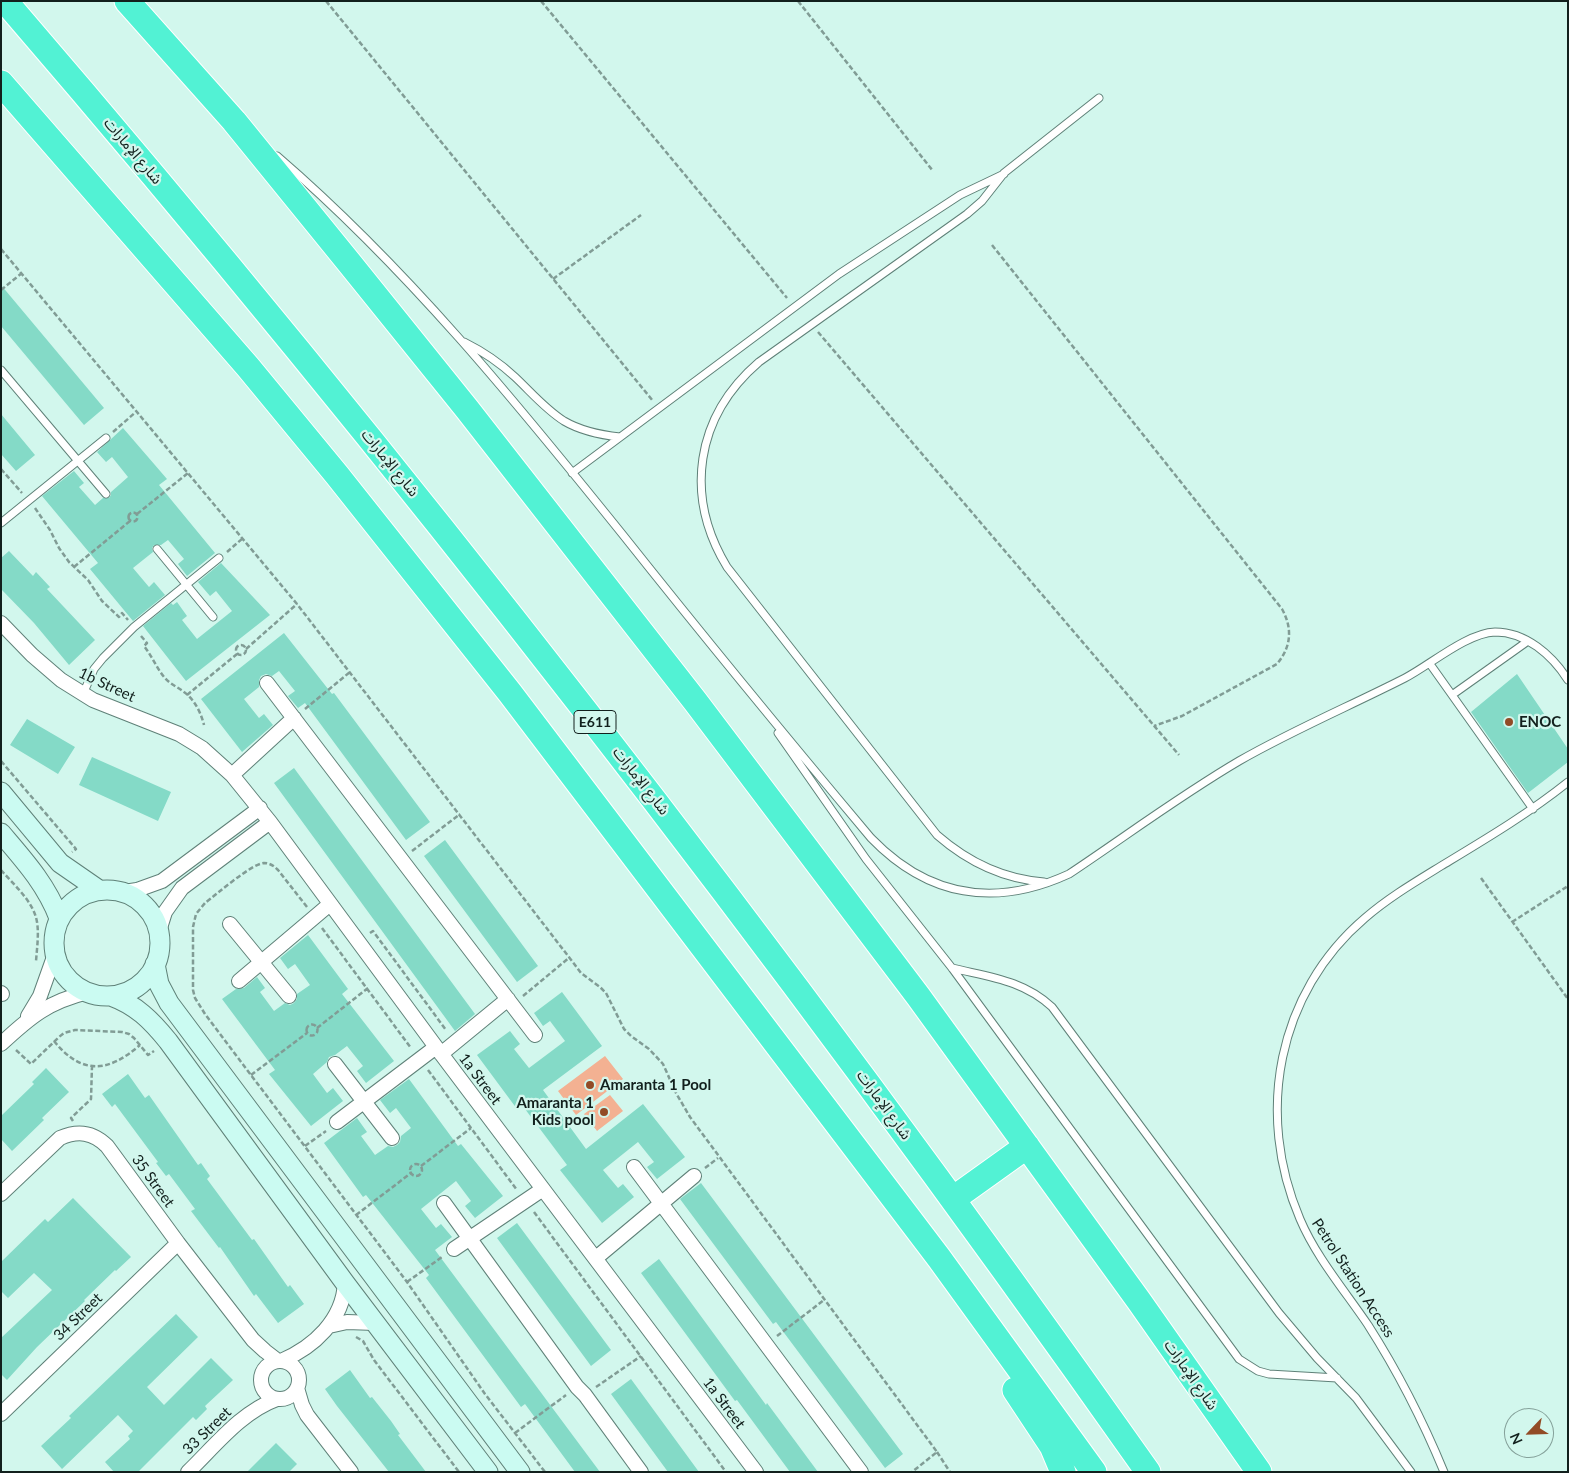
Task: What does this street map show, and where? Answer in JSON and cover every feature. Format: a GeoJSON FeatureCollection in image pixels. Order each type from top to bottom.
{"type":"FeatureCollection","features":[{"type":"Feature","properties":{"kind":"highway","name":"شارع الإمارات"},"geometry":{"type":"LineString","coordinates":[[5,1],[219,254],[473,566],[714,876],[953,1199],[1148,1472]]}},
{"type":"Feature","properties":{"kind":"highway","name":"شارع الإمارات"},"geometry":{"type":"LineString","coordinates":[[127,1],[234,122],[461,401],[641,631],[807,848],[1027,1146],[1145,1309],[1259,1472]]}},
{"type":"Feature","properties":{"kind":"highway"},"geometry":{"type":"LineString","coordinates":[[1,83],[248,367],[418,576],[595,803],[939,1258],[1094,1472]]}},
{"type":"Feature","properties":{"kind":"highway"},"geometry":{"type":"LineString","coordinates":[[953,1199],[1027,1146]]}},
{"type":"Feature","properties":{"kind":"highway"},"geometry":{"type":"LineString","coordinates":[[939,1258],[956,1297],[1052,1446],[1063,1472]]}},
{"type":"Feature","properties":{"kind":"street","name":"1b Street"},"geometry":{"type":"LineString","coordinates":[[1,623],[46,668],[83,694],[93,700],[173,731],[212,757]]}},
{"type":"Feature","properties":{"kind":"street"},"geometry":{"type":"LineString","coordinates":[[267,683],[535,1035]]}},
{"type":"Feature","properties":{"kind":"street"},"geometry":{"type":"LineString","coordinates":[[232,775],[294,718]]}},
{"type":"Feature","properties":{"kind":"street","name":"1a Street"},"geometry":{"type":"LineString","coordinates":[[212,757],[232,775],[260,808],[438,1050],[756,1472]]}},
{"type":"Feature","properties":{"kind":"street"},"geometry":{"type":"LineString","coordinates":[[1,792],[60,863],[99,890]]}},
{"type":"Feature","properties":{"kind":"street"},"geometry":{"type":"LineString","coordinates":[[124,892],[137,890],[162,881],[260,808]]}},
{"type":"Feature","properties":{"kind":"street"},"geometry":{"type":"LineString","coordinates":[[159,931],[165,912],[182,888],[270,822]]}},
{"type":"Feature","properties":{"kind":"street"},"geometry":{"type":"LineString","coordinates":[[1,833],[40,880],[59,918]]}},
{"type":"Feature","properties":{"kind":"street"},"geometry":{"type":"LineString","coordinates":[[111,889],[124,892],[143,903],[150,911],[159,931],[160,942],[155,964],[150,974],[137,986],[122,994],[111,996],[88,992],[79,988],[67,977],[58,964],[54,942],[59,918],[76,899],[89,892],[111,889]]}},
{"type":"Feature","properties":{"kind":"street"},"geometry":{"type":"LineString","coordinates":[[239,981],[330,904]]}},
{"type":"Feature","properties":{"kind":"street"},"geometry":{"type":"LineString","coordinates":[[230,924],[289,996]]}},
{"type":"Feature","properties":{"kind":"street"},"geometry":{"type":"LineString","coordinates":[[25,1021],[40,996],[55,954]]}},
{"type":"Feature","properties":{"kind":"street"},"geometry":{"type":"LineString","coordinates":[[155,964],[164,994],[520,1472]]}},
{"type":"Feature","properties":{"kind":"street"},"geometry":{"type":"LineString","coordinates":[[4,1042],[25,1021],[48,1006],[88,992]]}},
{"type":"Feature","properties":{"kind":"street"},"geometry":{"type":"LineString","coordinates":[[111,996],[142,1012],[168,1041],[345,1283],[488,1472]]}},
{"type":"Feature","properties":{"kind":"street"},"geometry":{"type":"LineString","coordinates":[[337,1122],[420,1059],[438,1050],[510,1002]]}},
{"type":"Feature","properties":{"kind":"street"},"geometry":{"type":"LineString","coordinates":[[335,1064],[392,1138]]}},
{"type":"Feature","properties":{"kind":"street"},"geometry":{"type":"LineString","coordinates":[[1,1194],[60,1138],[81,1133]]}},
{"type":"Feature","properties":{"kind":"street","name":"35 Street"},"geometry":{"type":"LineString","coordinates":[[81,1133],[96,1137],[107,1146],[178,1243],[253,1340]]}},
{"type":"Feature","properties":{"kind":"street"},"geometry":{"type":"LineString","coordinates":[[634,1167],[861,1472]]}},
{"type":"Feature","properties":{"kind":"street"},"geometry":{"type":"LineString","coordinates":[[596,1258],[694,1176]]}},
{"type":"Feature","properties":{"kind":"street"},"geometry":{"type":"LineString","coordinates":[[454,1249],[544,1189]]}},
{"type":"Feature","properties":{"kind":"street"},"geometry":{"type":"LineString","coordinates":[[444,1203],[641,1472]]}},
{"type":"Feature","properties":{"kind":"street","name":"34 Street"},"geometry":{"type":"LineString","coordinates":[[1,1414],[178,1243]]}},
{"type":"Feature","properties":{"kind":"street"},"geometry":{"type":"LineString","coordinates":[[307,1415],[295,1406],[266,1394],[260,1379],[264,1369],[272,1362],[306,1347],[329,1326],[341,1306],[345,1283]]}},
{"type":"Feature","properties":{"kind":"street"},"geometry":{"type":"LineString","coordinates":[[329,1326],[347,1322],[375,1323]]}},
{"type":"Feature","properties":{"kind":"street"},"geometry":{"type":"LineString","coordinates":[[253,1340],[264,1351],[292,1365],[298,1381],[302,1405],[307,1415],[351,1472]]}},
{"type":"Feature","properties":{"kind":"street"},"geometry":{"type":"LineString","coordinates":[[253,1340],[264,1369]]}},
{"type":"Feature","properties":{"kind":"street"},"geometry":{"type":"LineString","coordinates":[[279,1399],[291,1396],[298,1381],[300,1360],[306,1347]]}},
{"type":"Feature","properties":{"kind":"street","name":"33 Street"},"geometry":{"type":"LineString","coordinates":[[248,1413],[256,1399],[261,1384]]}},
{"type":"Feature","properties":{"kind":"street","name":"33 Street"},"geometry":{"type":"LineString","coordinates":[[188,1472],[248,1413],[279,1399]]}},
{"type":"Feature","properties":{"kind":"lane"},"geometry":{"type":"LineString","coordinates":[[572,473],[794,306],[839,274],[955,198],[1004,174],[1099,98]]}},
{"type":"Feature","properties":{"kind":"lane"},"geometry":{"type":"LineString","coordinates":[[234,122],[262,144]]}},
{"type":"Feature","properties":{"kind":"lane"},"geometry":{"type":"LineString","coordinates":[[269,150],[330,203],[400,273],[460,340],[572,473],[758,704],[871,838],[886,853],[922,877],[943,885],[978,892],[1007,893],[1029,889],[1069,874],[1181,798],[1240,761],[1300,728],[1406,678],[1462,643],[1483,634],[1506,634],[1528,641],[1546,653],[1561,669],[1568,680]]}},
{"type":"Feature","properties":{"kind":"lane"},"geometry":{"type":"LineString","coordinates":[[1004,174],[969,213],[747,373],[726,398],[706,442],[701,474],[703,507],[718,553],[732,574],[937,835],[980,866],[1014,878],[1050,882]]}},
{"type":"Feature","properties":{"kind":"lane"},"geometry":{"type":"LineString","coordinates":[[460,340],[475,347],[503,366],[544,406],[565,421],[591,432],[620,437]]}},
{"type":"Feature","properties":{"kind":"lane"},"geometry":{"type":"LineString","coordinates":[[1,370],[106,494]]}},
{"type":"Feature","properties":{"kind":"lane"},"geometry":{"type":"LineString","coordinates":[[1,523],[106,438]]}},
{"type":"Feature","properties":{"kind":"lane"},"geometry":{"type":"LineString","coordinates":[[156,549],[213,617]]}},
{"type":"Feature","properties":{"kind":"lane"},"geometry":{"type":"LineString","coordinates":[[83,694],[98,663],[134,627],[219,558]]}},
{"type":"Feature","properties":{"kind":"lane"},"geometry":{"type":"LineString","coordinates":[[1452,695],[1528,641]]}},
{"type":"Feature","properties":{"kind":"lane"},"geometry":{"type":"LineString","coordinates":[[1430,664],[1533,808]]}},
{"type":"Feature","properties":{"kind":"lane"},"geometry":{"type":"LineString","coordinates":[[758,704],[866,859],[952,968],[1239,1359],[1258,1371],[1268,1374],[1337,1378]]}},
{"type":"Feature","properties":{"kind":"lane","name":"Petrol Station Access"},"geometry":{"type":"LineString","coordinates":[[1444,1472],[1428,1434],[1402,1382],[1368,1326],[1315,1248],[1300,1221],[1289,1192],[1281,1162],[1277,1131],[1276,1100],[1281,1062],[1286,1040],[1297,1010],[1310,983],[1327,957],[1366,918],[1425,876],[1533,808],[1568,782]]}},
{"type":"Feature","properties":{"kind":"lane"},"geometry":{"type":"LineString","coordinates":[[952,968],[1016,984],[1042,997],[1052,1007],[1279,1313],[1375,1422],[1412,1472]]}},
{"type":"Feature","properties":{"kind":"path"},"geometry":{"type":"LineString","coordinates":[[326,1],[658,408]]}},
{"type":"Feature","properties":{"kind":"path"},"geometry":{"type":"LineString","coordinates":[[540,1],[794,306]]}},
{"type":"Feature","properties":{"kind":"path"},"geometry":{"type":"LineString","coordinates":[[798,1],[933,171]]}},
{"type":"Feature","properties":{"kind":"path"},"geometry":{"type":"LineString","coordinates":[[553,279],[641,215]]}},
{"type":"Feature","properties":{"kind":"path"},"geometry":{"type":"LineString","coordinates":[[992,245],[1282,610],[1289,624],[1290,633],[1287,649],[1277,664],[1182,716],[1154,726]]}},
{"type":"Feature","properties":{"kind":"path"},"geometry":{"type":"LineString","coordinates":[[1,249],[298,604],[581,973],[606,993],[624,1029],[649,1049],[663,1064],[676,1093],[690,1117],[950,1472]]}},
{"type":"Feature","properties":{"kind":"path"},"geometry":{"type":"LineString","coordinates":[[1,290],[22,273]]}},
{"type":"Feature","properties":{"kind":"path"},"geometry":{"type":"LineString","coordinates":[[812,325],[1179,755]]}},
{"type":"Feature","properties":{"kind":"path"},"geometry":{"type":"LineString","coordinates":[[106,438],[137,411]]}},
{"type":"Feature","properties":{"kind":"path"},"geometry":{"type":"LineString","coordinates":[[1,469],[29,501],[50,530],[64,555],[94,586],[108,608],[119,617],[122,613],[147,643],[144,646],[165,678],[187,695],[198,708],[204,725]]}},
{"type":"Feature","properties":{"kind":"path"},"geometry":{"type":"LineString","coordinates":[[130,520],[129,515],[137,514],[188,473]]}},
{"type":"Feature","properties":{"kind":"path"},"geometry":{"type":"LineString","coordinates":[[130,520],[132,522],[138,520],[137,514]]}},
{"type":"Feature","properties":{"kind":"path"},"geometry":{"type":"LineString","coordinates":[[74,567],[130,520]]}},
{"type":"Feature","properties":{"kind":"path"},"geometry":{"type":"LineString","coordinates":[[219,558],[243,538]]}},
{"type":"Feature","properties":{"kind":"path"},"geometry":{"type":"LineString","coordinates":[[187,695],[237,654],[244,655],[246,649],[298,604]]}},
{"type":"Feature","properties":{"kind":"path"},"geometry":{"type":"LineString","coordinates":[[237,654],[238,646],[242,645],[246,649]]}},
{"type":"Feature","properties":{"kind":"path"},"geometry":{"type":"LineString","coordinates":[[294,718],[350,672]]}},
{"type":"Feature","properties":{"kind":"path"},"geometry":{"type":"LineString","coordinates":[[401,859],[460,814]]}},
{"type":"Feature","properties":{"kind":"path"},"geometry":{"type":"LineString","coordinates":[[545,1472],[485,1394],[407,1282],[205,1014],[194,994],[193,927],[196,914],[200,908],[259,864],[266,863],[278,870],[368,988],[726,1472]]}},
{"type":"Feature","properties":{"kind":"path"},"geometry":{"type":"LineString","coordinates":[[1,870],[31,906],[36,917],[38,929],[36,965]]}},
{"type":"Feature","properties":{"kind":"path"},"geometry":{"type":"LineString","coordinates":[[1481,878],[1568,999]]}},
{"type":"Feature","properties":{"kind":"path"},"geometry":{"type":"LineString","coordinates":[[1512,922],[1568,886]]}},
{"type":"Feature","properties":{"kind":"path"},"geometry":{"type":"LineString","coordinates":[[510,1002],[570,957]]}},
{"type":"Feature","properties":{"kind":"path"},"geometry":{"type":"LineString","coordinates":[[307,1033],[313,1035],[317,1028],[368,988]]}},
{"type":"Feature","properties":{"kind":"path"},"geometry":{"type":"LineString","coordinates":[[187,1026],[205,1014]]}},
{"type":"Feature","properties":{"kind":"path"},"geometry":{"type":"LineString","coordinates":[[307,1033],[307,1026],[314,1025],[317,1028]]}},
{"type":"Feature","properties":{"kind":"path"},"geometry":{"type":"LineString","coordinates":[[4,1042],[31,1064],[54,1041],[70,1031],[129,1034],[148,1055],[168,1041]]}},
{"type":"Feature","properties":{"kind":"path"},"geometry":{"type":"LineString","coordinates":[[250,1075],[307,1033]]}},
{"type":"Feature","properties":{"kind":"path"},"geometry":{"type":"LineString","coordinates":[[54,1041],[68,1056],[76,1061],[92,1066],[109,1065],[124,1059],[140,1045]]}},
{"type":"Feature","properties":{"kind":"path"},"geometry":{"type":"LineString","coordinates":[[81,1133],[71,1118],[91,1099],[92,1066]]}},
{"type":"Feature","properties":{"kind":"path"},"geometry":{"type":"LineString","coordinates":[[305,1146],[337,1122]]}},
{"type":"Feature","properties":{"kind":"path"},"geometry":{"type":"LineString","coordinates":[[421,1166],[471,1128]]}},
{"type":"Feature","properties":{"kind":"path"},"geometry":{"type":"LineString","coordinates":[[356,1215],[411,1173],[412,1165],[419,1164],[421,1166]]}},
{"type":"Feature","properties":{"kind":"path"},"geometry":{"type":"LineString","coordinates":[[411,1173],[414,1175],[421,1174],[421,1166]]}},
{"type":"Feature","properties":{"kind":"path"},"geometry":{"type":"LineString","coordinates":[[407,1282],[454,1249]]}},
{"type":"Feature","properties":{"kind":"path"},"geometry":{"type":"LineString","coordinates":[[766,1344],[824,1300]]}},
{"type":"Feature","properties":{"kind":"path"},"geometry":{"type":"LineString","coordinates":[[353,1336],[363,1341],[374,1360],[459,1472]]}},
{"type":"Feature","properties":{"kind":"path"},"geometry":{"type":"LineString","coordinates":[[515,1433],[641,1356]]}},
{"type":"Feature","properties":{"kind":"path"},"geometry":{"type":"LineString","coordinates":[[912,1472],[937,1452]]}},
{"type":"Feature","properties":{"kind":"shaded area","name":"Amaranta 1 Pool"},"geometry":{"type":"Polygon","coordinates":[[[605,1056],[623,1079],[576,1115],[558,1091],[605,1056]]]}},
{"type":"Feature","properties":{"kind":"shaded area","name":"Amaranta 1 Kids pool"},"geometry":{"type":"Polygon","coordinates":[[[610,1095],[623,1111],[597,1131],[584,1114],[610,1095]]]}},
{"type":"Feature","properties":{"kind":"building"},"geometry":{"type":"Polygon","coordinates":[[[1,285],[104,408],[84,425],[1,326],[1,285]]]}},
{"type":"Feature","properties":{"kind":"building"},"geometry":{"type":"Polygon","coordinates":[[[1,414],[35,455],[16,471],[1,454],[1,414]]]}},
{"type":"Feature","properties":{"kind":"building"},"geometry":{"type":"Polygon","coordinates":[[[123,428],[167,479],[159,485],[215,553],[187,576],[178,564],[184,559],[168,540],[161,545],[154,545],[152,548],[153,552],[133,568],[149,587],[154,582],[165,595],[133,621],[90,569],[98,563],[42,496],[74,471],[84,483],[79,487],[95,505],[103,498],[109,498],[111,492],[128,477],[112,457],[106,462],[97,452],[123,428]]]}},
{"type":"Feature","properties":{"kind":"building"},"geometry":{"type":"Polygon","coordinates":[[[9,551],[33,576],[36,572],[50,587],[47,589],[95,640],[69,665],[34,623],[1,589],[1,558],[9,551]]]}},
{"type":"Feature","properties":{"kind":"building"},"geometry":{"type":"Polygon","coordinates":[[[221,563],[270,615],[186,681],[143,626],[171,603],[173,605],[177,602],[187,616],[182,620],[197,639],[232,611],[216,591],[210,596],[198,582],[221,563]]]}},
{"type":"Feature","properties":{"kind":"building"},"geometry":{"type":"Polygon","coordinates":[[[284,633],[332,694],[334,693],[430,822],[406,840],[305,703],[298,708],[288,696],[295,691],[279,671],[272,676],[266,674],[261,676],[259,687],[244,699],[259,718],[264,714],[273,725],[242,752],[201,699],[284,633]]]}},
{"type":"Feature","properties":{"kind":"building"},"geometry":{"type":"Polygon","coordinates":[[[1517,674],[1568,749],[1568,762],[1528,793],[1471,712],[1517,674]]]}},
{"type":"Feature","properties":{"kind":"building"},"geometry":{"type":"Polygon","coordinates":[[[27,719],[75,747],[58,774],[10,745],[27,719]]]}},
{"type":"Feature","properties":{"kind":"building"},"geometry":{"type":"Polygon","coordinates":[[[92,757],[171,792],[158,821],[79,785],[92,757]]]}},
{"type":"Feature","properties":{"kind":"building"},"geometry":{"type":"Polygon","coordinates":[[[294,768],[475,1014],[455,1031],[274,783],[294,768]]]}},
{"type":"Feature","properties":{"kind":"building"},"geometry":{"type":"Polygon","coordinates":[[[445,840],[538,966],[517,982],[424,856],[445,840]]]}},
{"type":"Feature","properties":{"kind":"building"},"geometry":{"type":"Polygon","coordinates":[[[308,935],[348,989],[342,994],[394,1061],[366,1083],[357,1071],[363,1066],[347,1046],[329,1057],[327,1062],[313,1074],[327,1093],[333,1088],[343,1101],[311,1126],[269,1074],[275,1070],[222,999],[236,989],[244,988],[257,977],[265,988],[260,992],[274,1011],[285,1003],[290,1005],[294,1003],[297,999],[297,994],[310,985],[295,964],[288,969],[280,958],[308,935]]]}},
{"type":"Feature","properties":{"kind":"building"},"geometry":{"type":"Polygon","coordinates":[[[562,992],[602,1046],[543,1090],[586,1149],[643,1104],[685,1157],[657,1179],[647,1167],[654,1162],[638,1142],[603,1170],[618,1188],[623,1184],[634,1197],[602,1223],[560,1170],[567,1165],[522,1105],[517,1109],[477,1055],[510,1031],[520,1044],[514,1049],[529,1068],[565,1041],[550,1021],[543,1026],[534,1013],[562,992]]]}},
{"type":"Feature","properties":{"kind":"building"},"geometry":{"type":"Polygon","coordinates":[[[46,1068],[69,1092],[12,1151],[1,1139],[1,1116],[34,1084],[32,1082],[46,1068]]]}},
{"type":"Feature","properties":{"kind":"building"},"geometry":{"type":"Polygon","coordinates":[[[128,1074],[145,1098],[149,1095],[198,1165],[201,1163],[210,1176],[207,1179],[252,1240],[254,1239],[288,1287],[290,1285],[304,1304],[278,1323],[256,1294],[254,1296],[220,1247],[191,1211],[195,1209],[169,1174],[166,1176],[156,1163],[158,1162],[115,1104],[112,1107],[102,1094],[128,1074]]]}},
{"type":"Feature","properties":{"kind":"building"},"geometry":{"type":"Polygon","coordinates":[[[409,1079],[458,1146],[461,1144],[503,1196],[475,1218],[465,1206],[471,1201],[456,1181],[421,1209],[436,1228],[441,1224],[452,1237],[435,1250],[600,1472],[575,1472],[525,1404],[521,1407],[426,1278],[429,1275],[366,1195],[363,1197],[324,1143],[357,1118],[367,1132],[361,1136],[375,1155],[388,1146],[393,1147],[397,1145],[400,1142],[401,1136],[411,1128],[396,1108],[390,1113],[380,1100],[409,1079]]]}},
{"type":"Feature","properties":{"kind":"building"},"geometry":{"type":"Polygon","coordinates":[[[701,1183],[903,1454],[885,1468],[776,1322],[773,1324],[680,1199],[701,1183]]]}},
{"type":"Feature","properties":{"kind":"building"},"geometry":{"type":"Polygon","coordinates":[[[73,1198],[131,1257],[84,1300],[7,1380],[1,1374],[1,1338],[52,1290],[34,1273],[8,1298],[1,1291],[1,1262],[45,1219],[48,1222],[73,1198]]]}},
{"type":"Feature","properties":{"kind":"building"},"geometry":{"type":"Polygon","coordinates":[[[517,1223],[611,1350],[591,1366],[497,1238],[517,1223]]]}},
{"type":"Feature","properties":{"kind":"building"},"geometry":{"type":"Polygon","coordinates":[[[659,1259],[766,1405],[767,1403],[818,1472],[790,1472],[737,1400],[735,1401],[641,1273],[659,1259]]]}},
{"type":"Feature","properties":{"kind":"building"},"geometry":{"type":"Polygon","coordinates":[[[176,1314],[198,1337],[147,1387],[164,1405],[211,1358],[233,1380],[205,1406],[207,1409],[196,1420],[193,1417],[138,1472],[114,1472],[105,1462],[130,1439],[128,1436],[133,1431],[118,1415],[62,1469],[41,1446],[71,1418],[69,1416],[176,1314]]]}},
{"type":"Feature","properties":{"kind":"building"},"geometry":{"type":"Polygon","coordinates":[[[350,1370],[370,1398],[372,1397],[391,1421],[400,1434],[398,1435],[426,1472],[389,1472],[337,1406],[325,1389],[350,1370]]]}},
{"type":"Feature","properties":{"kind":"building"},"geometry":{"type":"Polygon","coordinates":[[[631,1379],[699,1472],[668,1472],[611,1394],[631,1379]]]}},
{"type":"Feature","properties":{"kind":"building"},"geometry":{"type":"Polygon","coordinates":[[[276,1443],[297,1464],[289,1472],[247,1472],[276,1443]]]}},
{"type":"Feature","properties":{"kind":"place","name":"ENOC"},"geometry":{"type":"Point","coordinates":[1509,722]}},
{"type":"Feature","properties":{"kind":"place","name":"Amaranta 1 Pool"},"geometry":{"type":"Point","coordinates":[590,1085]}},
{"type":"Feature","properties":{"kind":"place","name":"Amaranta 1 Kids pool"},"geometry":{"type":"Point","coordinates":[604,1112]}}]}
